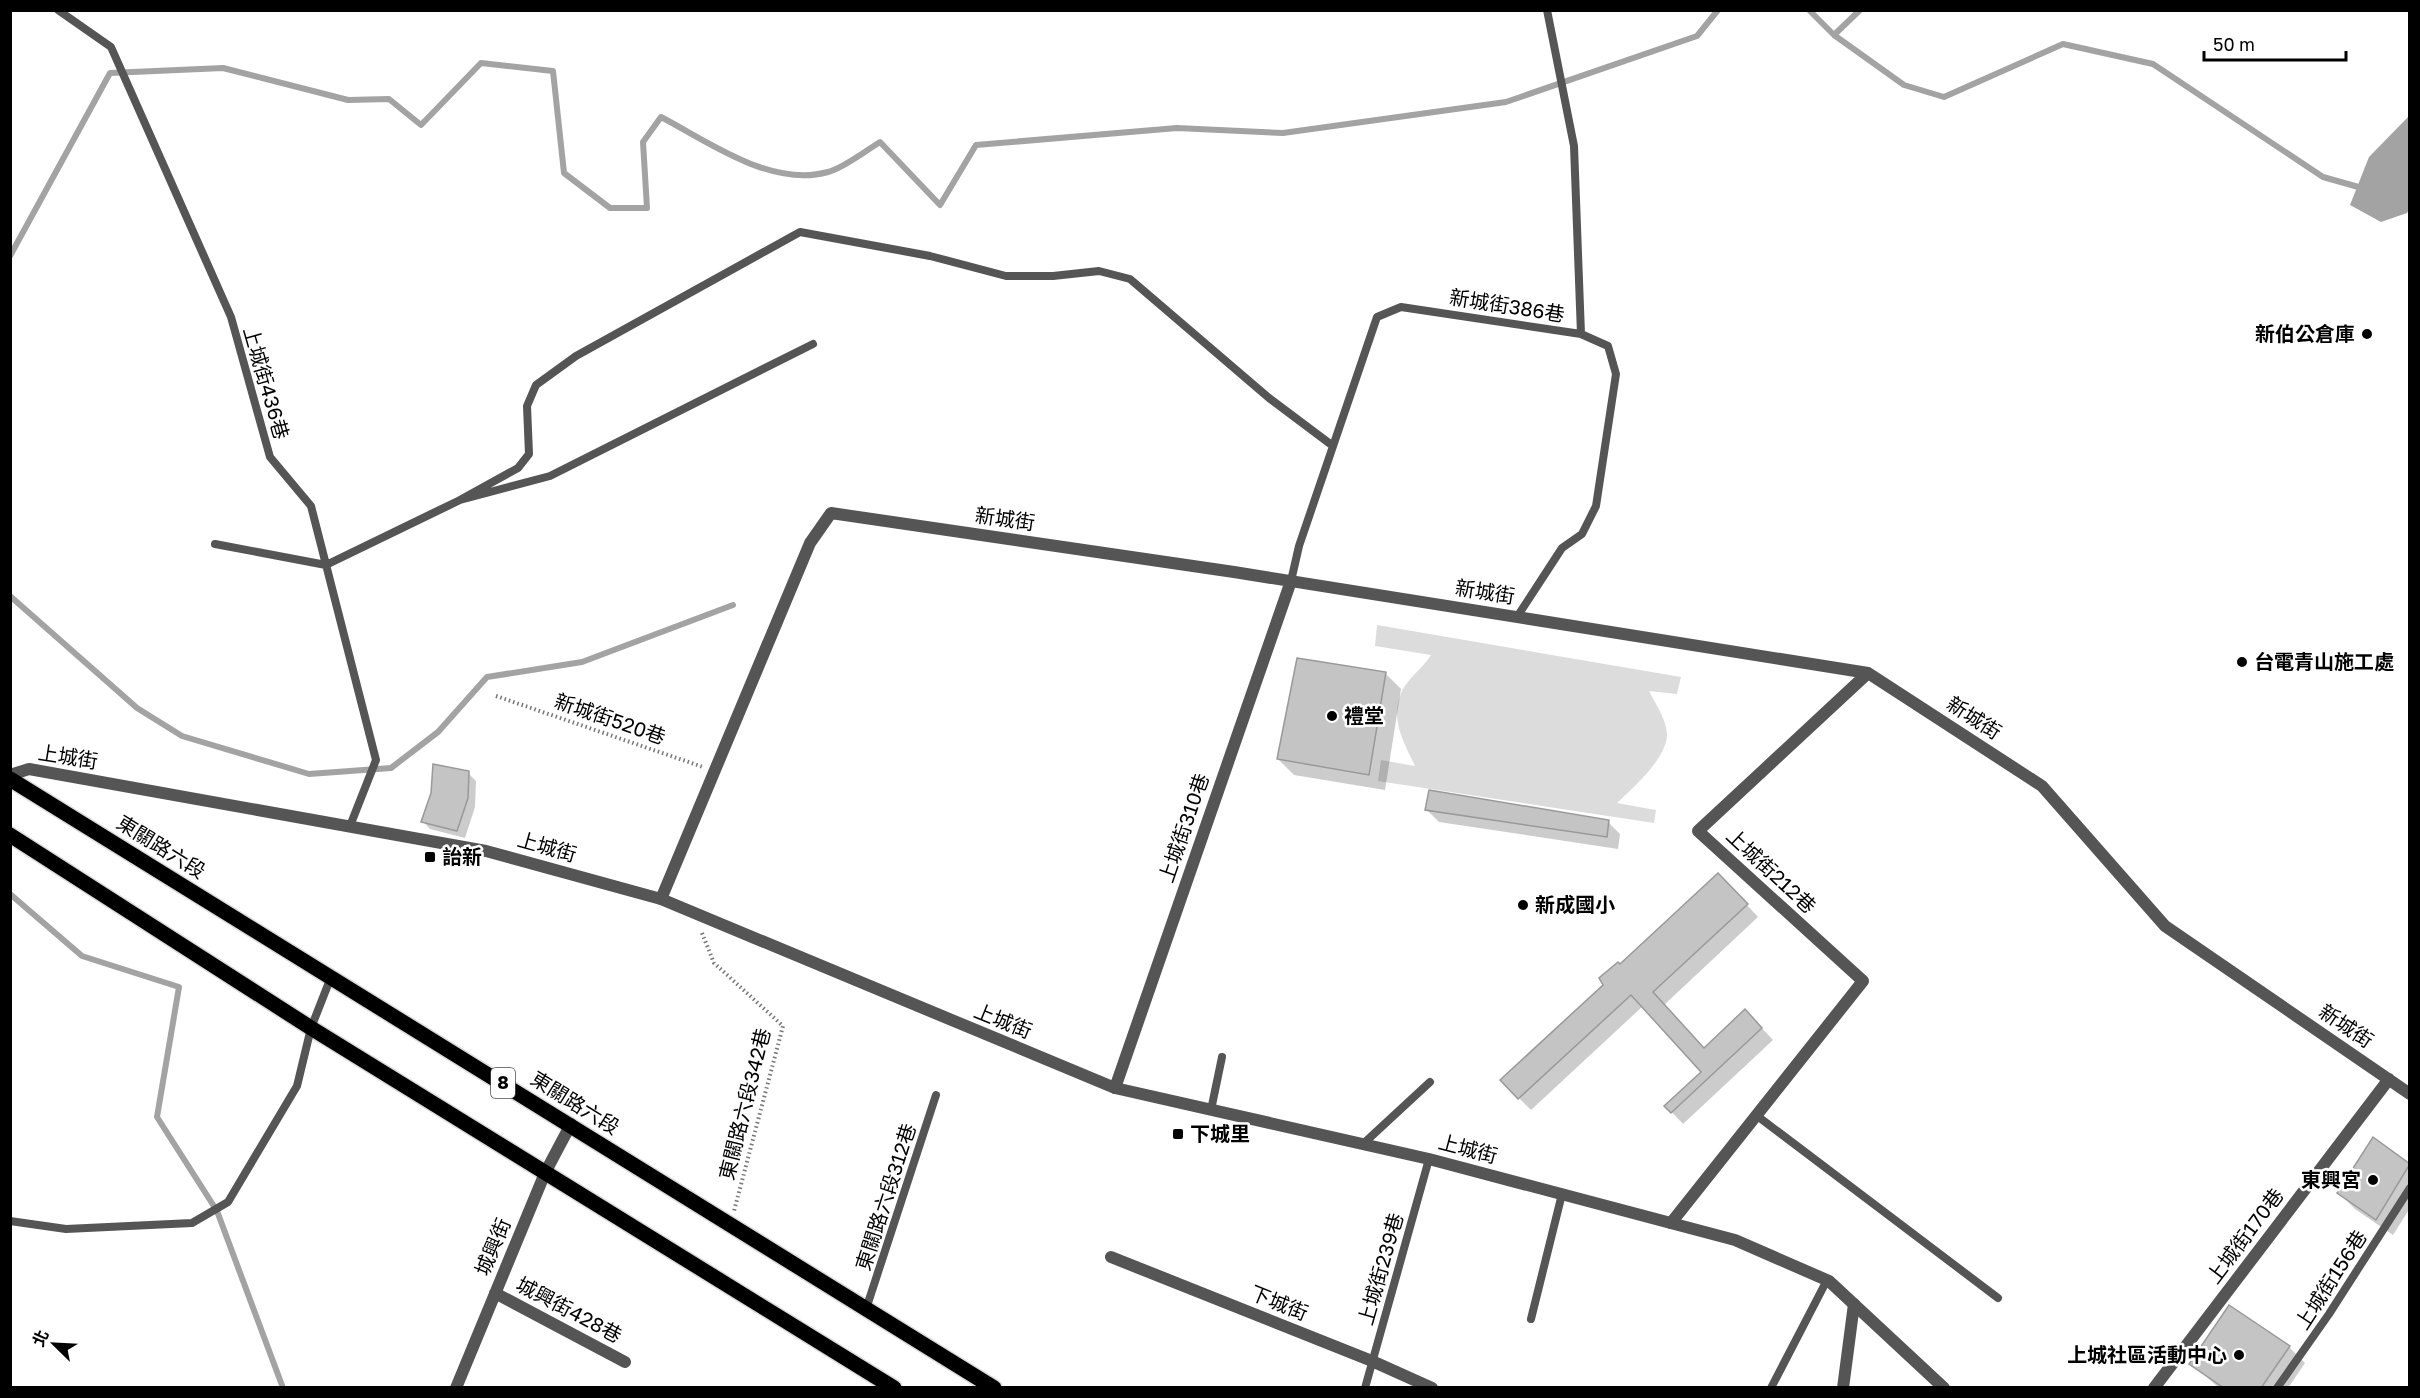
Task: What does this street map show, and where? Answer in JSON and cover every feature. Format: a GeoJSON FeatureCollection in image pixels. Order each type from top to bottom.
{"type":"FeatureCollection","features":[{"type":"Feature","properties":{"kind":"main road","name":"東關路六段"},"geometry":{"type":"LineString","coordinates":[[10,777],[994,1388]]}},
{"type":"Feature","properties":{"kind":"main road"},"geometry":{"type":"LineString","coordinates":[[10,836],[311,1028],[894,1388]]}},
{"type":"Feature","properties":{"kind":"street","name":"新城街"},"geometry":{"type":"LineString","coordinates":[[660,899],[810,543],[831,513],[1290,581],[1868,673],[2042,786],[2165,926],[2409,1094]]}},
{"type":"Feature","properties":{"kind":"street","name":"上城街310巷"},"geometry":{"type":"LineString","coordinates":[[1115,1088],[1290,581]]}},
{"type":"Feature","properties":{"kind":"street","name":"上城街212巷"},"geometry":{"type":"LineString","coordinates":[[1671,1223],[1863,981],[1698,831],[1868,673]]}},
{"type":"Feature","properties":{"kind":"street","name":"上城街"},"geometry":{"type":"LineString","coordinates":[[10,777],[29,770],[486,851],[660,899],[1115,1088],[1429,1159],[1735,1240],[1829,1281],[1944,1388]]}},
{"type":"Feature","properties":{"kind":"street","name":"上城街170巷"},"geometry":{"type":"LineString","coordinates":[[2154,1388],[2389,1079]]}},
{"type":"Feature","properties":{"kind":"street","name":"城興街"},"geometry":{"type":"LineString","coordinates":[[456,1388],[545,1173],[571,1125]]}},
{"type":"Feature","properties":{"kind":"street","name":"下城街"},"geometry":{"type":"LineString","coordinates":[[1111,1257],[1372,1361],[1432,1388]]}},
{"type":"Feature","properties":{"kind":"street","name":"城興街428巷"},"geometry":{"type":"LineString","coordinates":[[495,1293],[624,1362]]}},
{"type":"Feature","properties":{"kind":"street"},"geometry":{"type":"LineString","coordinates":[[1843,1388],[1854,1304]]}},
{"type":"Feature","properties":{"kind":"lane","name":"上城街436巷"},"geometry":{"type":"LineString","coordinates":[[58,10],[111,47],[231,317],[270,457],[311,506],[376,760],[350,826]]}},
{"type":"Feature","properties":{"kind":"lane"},"geometry":{"type":"LineString","coordinates":[[1547,10],[1574,146],[1581,334]]}},
{"type":"Feature","properties":{"kind":"lane"},"geometry":{"type":"LineString","coordinates":[[215,544],[326,565],[460,500],[518,468],[529,454],[527,406],[536,385],[576,356],[801,232],[930,256],[1006,276],[1053,276],[1099,271],[1130,279],[1269,398],[1333,446]]}},
{"type":"Feature","properties":{"kind":"lane","name":"新城街386巷"},"geometry":{"type":"LineString","coordinates":[[1290,581],[1299,546],[1377,317],[1401,307],[1581,334],[1608,346],[1616,374],[1596,506],[1582,534],[1562,548],[1517,617]]}},
{"type":"Feature","properties":{"kind":"lane"},"geometry":{"type":"LineString","coordinates":[[460,500],[550,476],[813,344]]}},
{"type":"Feature","properties":{"kind":"lane"},"geometry":{"type":"LineString","coordinates":[[10,1221],[66,1229],[192,1223],[228,1202],[297,1086],[311,1028],[331,977]]}},
{"type":"Feature","properties":{"kind":"lane"},"geometry":{"type":"LineString","coordinates":[[1211,1110],[1222,1057]]}},
{"type":"Feature","properties":{"kind":"lane"},"geometry":{"type":"LineString","coordinates":[[1363,1144],[1430,1082]]}},
{"type":"Feature","properties":{"kind":"lane","name":"東關路六段312巷"},"geometry":{"type":"LineString","coordinates":[[866,1309],[936,1095]]}},
{"type":"Feature","properties":{"kind":"lane"},"geometry":{"type":"LineString","coordinates":[[1756,1115],[1998,1298]]}},
{"type":"Feature","properties":{"kind":"lane","name":"上城街239巷"},"geometry":{"type":"LineString","coordinates":[[1365,1388],[1429,1159]]}},
{"type":"Feature","properties":{"kind":"lane","name":"上城街156巷"},"geometry":{"type":"LineString","coordinates":[[2277,1388],[2329,1314],[2409,1188]]}},
{"type":"Feature","properties":{"kind":"lane"},"geometry":{"type":"LineString","coordinates":[[1531,1319],[1562,1194]]}},
{"type":"Feature","properties":{"kind":"lane"},"geometry":{"type":"LineString","coordinates":[[1771,1388],[1826,1281],[1829,1281]]}},
{"type":"Feature","properties":{"kind":"path","name":"新城街520巷"},"geometry":{"type":"LineString","coordinates":[[496,696],[714,771]]}},
{"type":"Feature","properties":{"kind":"path","name":"東關路六段342巷"},"geometry":{"type":"LineString","coordinates":[[696,915],[714,963],[783,1026],[730,1223]]}},
{"type":"Feature","properties":{"kind":"shaded area"},"geometry":{"type":"Polygon","coordinates":[[[2409,116],[2409,209],[2407,213],[2381,222],[2350,205],[2369,157],[2409,116]]]}},
{"type":"Feature","properties":{"kind":"shaded area"},"geometry":{"type":"Polygon","coordinates":[[[1377,625],[1681,677],[1677,694],[1649,691],[1665,723],[1667,735],[1665,744],[1648,772],[1617,803],[1656,810],[1654,823],[1378,781],[1381,760],[1415,766],[1400,730],[1398,701],[1405,686],[1431,655],[1375,646],[1377,625]]]}},
{"type":"Feature","properties":{"kind":"building","name":"禮堂"},"geometry":{"type":"Polygon","coordinates":[[[1297,658],[1386,672],[1369,775],[1277,759],[1297,658]]]}},
{"type":"Feature","properties":{"kind":"building"},"geometry":{"type":"Polygon","coordinates":[[[433,764],[469,771],[468,798],[457,831],[421,822],[431,793],[433,764]]]}},
{"type":"Feature","properties":{"kind":"building"},"geometry":{"type":"Polygon","coordinates":[[[1429,790],[1609,820],[1607,837],[1425,810],[1429,790]]]}},
{"type":"Feature","properties":{"kind":"building"},"geometry":{"type":"Polygon","coordinates":[[[1718,873],[1748,904],[1653,992],[1704,1048],[1745,1009],[1762,1028],[1671,1113],[1664,1106],[1701,1072],[1631,995],[1518,1099],[1500,1080],[1603,985],[1599,978],[1618,962],[1620,964],[1718,873]]]}},
{"type":"Feature","properties":{"kind":"building","name":"東興宮"},"geometry":{"type":"Polygon","coordinates":[[[2373,1137],[2410,1164],[2376,1220],[2337,1193],[2373,1137]]]}},
{"type":"Feature","properties":{"kind":"building","name":"上城社區活動中心"},"geometry":{"type":"Polygon","coordinates":[[[2229,1305],[2290,1346],[2261,1388],[2224,1388],[2189,1364],[2229,1305]]]}},
{"type":"Feature","properties":{"kind":"waterway"},"geometry":{"type":"LineString","coordinates":[[10,256],[110,73],[223,68],[348,100],[389,99],[421,125],[481,63],[553,71],[564,173],[610,208],[647,208],[643,142],[661,117],[741,160],[785,174],[806,175],[834,170],[880,142],[940,205],[976,145],[1177,128],[1283,133],[1506,102],[1697,36],[1718,10]]}},
{"type":"Feature","properties":{"kind":"waterway"},"geometry":{"type":"LineString","coordinates":[[1809,10],[1834,35],[1904,85],[1944,97],[2063,44],[2153,64],[2323,177],[2362,188]]}},
{"type":"Feature","properties":{"kind":"waterway"},"geometry":{"type":"LineString","coordinates":[[1834,35],[1860,10]]}},
{"type":"Feature","properties":{"kind":"waterway"},"geometry":{"type":"LineString","coordinates":[[10,596],[137,708],[182,736],[309,774],[391,768],[438,732],[487,677],[582,662],[733,605]]}},
{"type":"Feature","properties":{"kind":"waterway"},"geometry":{"type":"LineString","coordinates":[[10,894],[82,956],[179,987],[157,1117],[217,1211],[283,1388]]}},
{"type":"Feature","properties":{"kind":"place","name":"新伯公倉庫"},"geometry":{"type":"Point","coordinates":[2367,334]}},
{"type":"Feature","properties":{"kind":"place","name":"台電青山施工處"},"geometry":{"type":"Point","coordinates":[2242,662]}},
{"type":"Feature","properties":{"kind":"place","name":"禮堂"},"geometry":{"type":"Point","coordinates":[1332,716]}},
{"type":"Feature","properties":{"kind":"place","name":"詒新"},"geometry":{"type":"Point","coordinates":[430,857]}},
{"type":"Feature","properties":{"kind":"place","name":"新成國小"},"geometry":{"type":"Point","coordinates":[1523,905]}},
{"type":"Feature","properties":{"kind":"place","name":"下城里"},"geometry":{"type":"Point","coordinates":[1178,1134]}},
{"type":"Feature","properties":{"kind":"place","name":"東興宮"},"geometry":{"type":"Point","coordinates":[2373,1180]}},
{"type":"Feature","properties":{"kind":"place","name":"上城社區活動中心"},"geometry":{"type":"Point","coordinates":[2239,1355]}}]}
